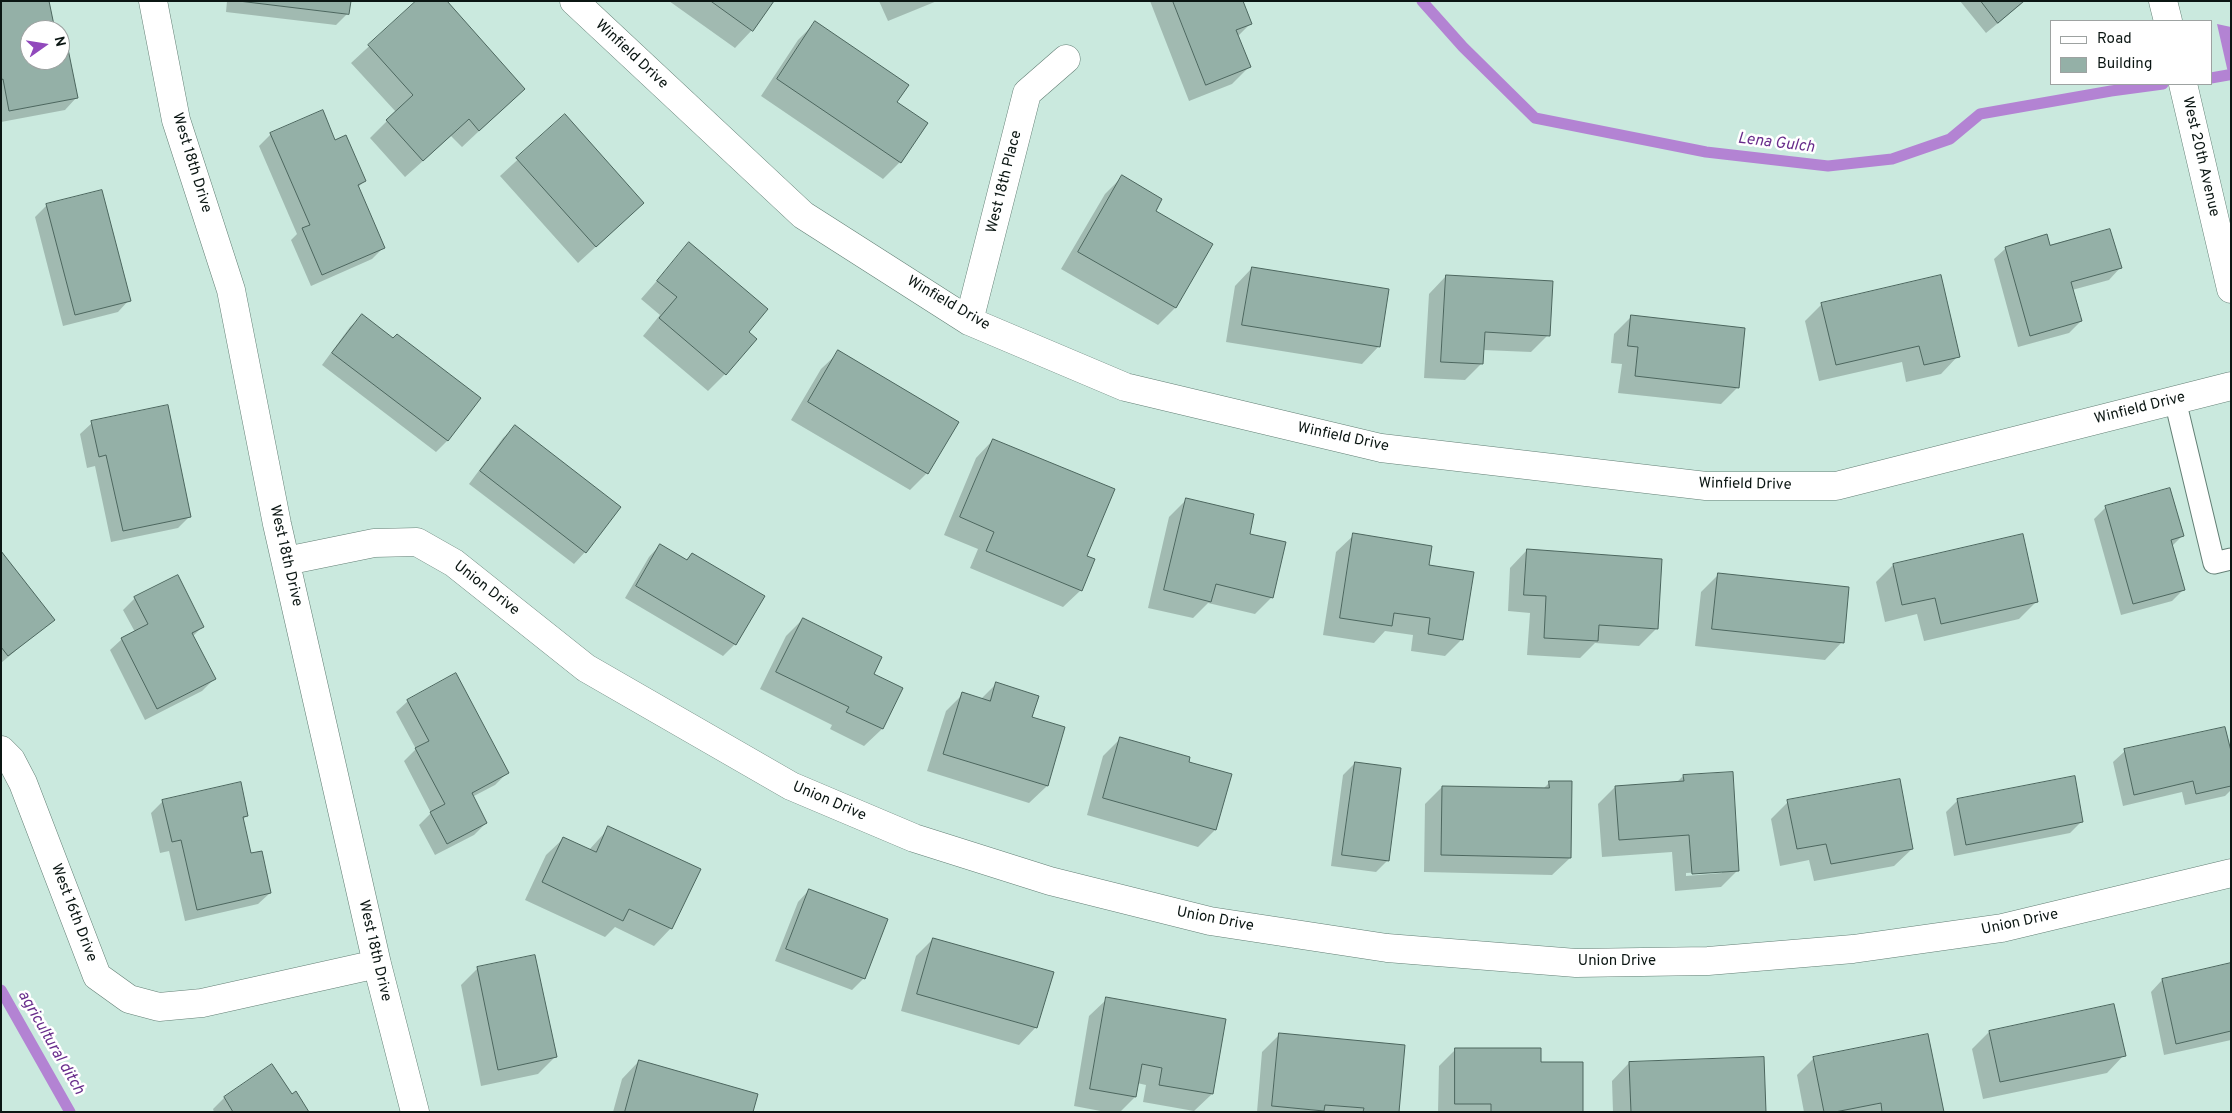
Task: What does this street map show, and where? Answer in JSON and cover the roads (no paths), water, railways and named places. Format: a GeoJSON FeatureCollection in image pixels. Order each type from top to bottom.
{"type":"FeatureCollection","features":[{"type":"Feature","properties":{"kind":"street","name":"West 18th Drive"},"geometry":{"type":"LineString","coordinates":[[152,1],[176,120],[231,290],[286,561],[376,964],[415,1112]]}},
{"type":"Feature","properties":{"kind":"street","name":"Winfield Drive"},"geometry":{"type":"LineString","coordinates":[[574,1],[803,215],[969,321],[1125,387],[1381,448],[1706,486],[1836,486],[2231,386]]}},
{"type":"Feature","properties":{"kind":"street"},"geometry":{"type":"LineString","coordinates":[[2163,1],[2168,20]]}},
{"type":"Feature","properties":{"kind":"street","name":"West 18th Place"},"geometry":{"type":"LineString","coordinates":[[969,321],[1027,93],[1066,60]]}},
{"type":"Feature","properties":{"kind":"street","name":"West 20th Avenue"},"geometry":{"type":"LineString","coordinates":[[2182,85],[2231,290]]}},
{"type":"Feature","properties":{"kind":"street","name":"Union Drive"},"geometry":{"type":"LineString","coordinates":[[286,561],[374,543],[417,542],[454,563],[586,668],[791,786],[914,838],[1050,881],[1210,921],[1386,948],[1566,962],[1708,961],[1853,949],[2002,928],[2231,873]]}},
{"type":"Feature","properties":{"kind":"street","name":"West 16th Drive"},"geometry":{"type":"LineString","coordinates":[[1,750],[10,760],[23,783],[98,976],[130,999],[159,1007],[202,1004],[376,964]]}},
{"type":"Feature","properties":{"kind":"lane"},"geometry":{"type":"LineString","coordinates":[[2175,400],[2214,563],[2231,559]]}},
{"type":"Feature","properties":{"kind":"waterway","name":"Lena Gulch"},"geometry":{"type":"LineString","coordinates":[[1422,1],[1463,47],[1535,118],[1706,152],[1828,166],[1892,159],[1950,139],[1980,114],[2156,85]]}},
{"type":"Feature","properties":{"kind":"waterway","name":"Lena Gulch"},"geometry":{"type":"LineString","coordinates":[[2212,78],[2228,75]]}},
{"type":"Feature","properties":{"kind":"waterway","name":"agricultural ditch"},"geometry":{"type":"LineString","coordinates":[[1,990],[70,1112]]}}]}
